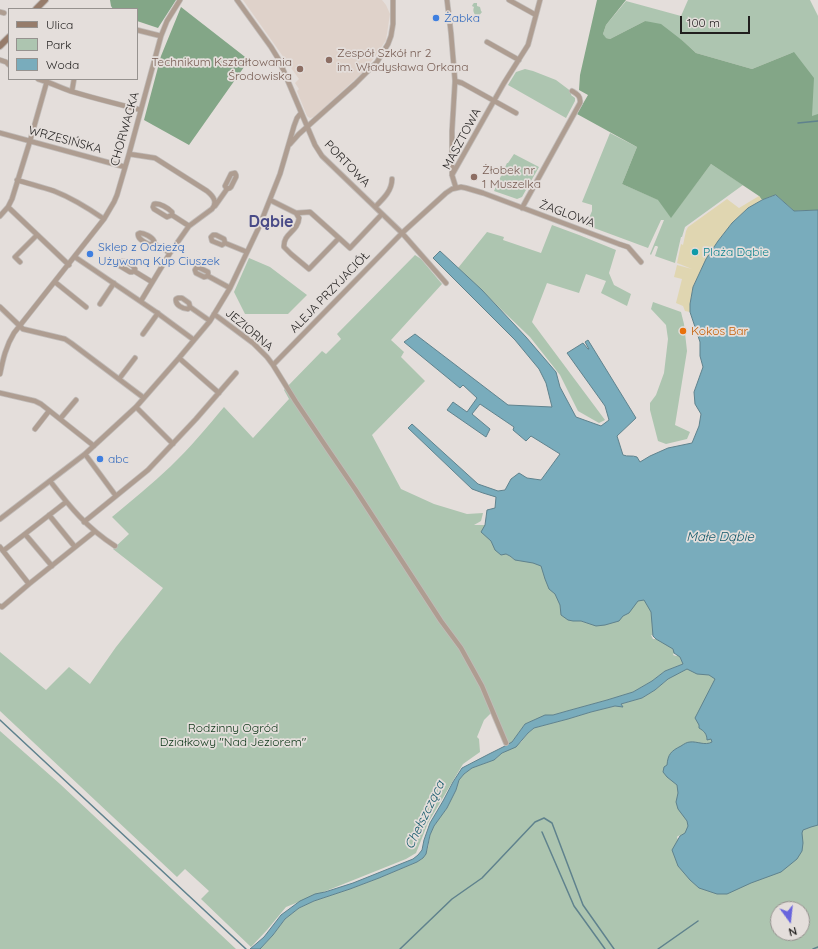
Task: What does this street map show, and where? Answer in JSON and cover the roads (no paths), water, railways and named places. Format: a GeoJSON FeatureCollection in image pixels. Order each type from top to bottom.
{"type":"FeatureCollection","features":[{"type":"Feature","properties":{"kind":"street"},"geometry":{"type":"LineString","coordinates":[[37,8],[45,0]]}},
{"type":"Feature","properties":{"kind":"street","name":"CHORWACKA"},"geometry":{"type":"LineString","coordinates":[[0,374],[7,345],[14,333],[75,257],[104,219],[114,202],[129,154],[161,36],[167,21],[180,0]]}},
{"type":"Feature","properties":{"kind":"street","name":"PORTOWA"},"geometry":{"type":"LineString","coordinates":[[237,0],[279,60],[315,145],[322,156],[402,233],[446,283]]}},
{"type":"Feature","properties":{"kind":"street"},"geometry":{"type":"LineString","coordinates":[[288,147],[294,139],[377,62],[391,36],[394,0]]}},
{"type":"Feature","properties":{"kind":"street"},"geometry":{"type":"LineString","coordinates":[[447,0],[451,26],[455,81],[452,131],[452,175]]}},
{"type":"Feature","properties":{"kind":"street"},"geometry":{"type":"LineString","coordinates":[[509,0],[536,15]]}},
{"type":"Feature","properties":{"kind":"street","name":"MASZTOWA"},"geometry":{"type":"LineString","coordinates":[[456,188],[452,175],[504,83],[528,45],[540,0]]}},
{"type":"Feature","properties":{"kind":"street"},"geometry":{"type":"LineString","coordinates":[[138,30],[161,36]]}},
{"type":"Feature","properties":{"kind":"street"},"geometry":{"type":"LineString","coordinates":[[0,46],[8,37]]}},
{"type":"Feature","properties":{"kind":"street"},"geometry":{"type":"LineString","coordinates":[[487,42],[519,60]]}},
{"type":"Feature","properties":{"kind":"street"},"geometry":{"type":"LineString","coordinates":[[42,80],[72,91],[141,110]]}},
{"type":"Feature","properties":{"kind":"street"},"geometry":{"type":"LineString","coordinates":[[72,91],[74,80]]}},
{"type":"Feature","properties":{"kind":"street"},"geometry":{"type":"LineString","coordinates":[[0,216],[8,207],[30,141],[46,81]]}},
{"type":"Feature","properties":{"kind":"street"},"geometry":{"type":"LineString","coordinates":[[455,81],[462,83],[494,101]]}},
{"type":"Feature","properties":{"kind":"street"},"geometry":{"type":"LineString","coordinates":[[522,208],[580,103],[579,96],[572,91]]}},
{"type":"Feature","properties":{"kind":"street","name":"MASZTOWA"},"geometry":{"type":"LineString","coordinates":[[494,101],[516,113]]}},
{"type":"Feature","properties":{"kind":"street"},"geometry":{"type":"LineString","coordinates":[[0,519],[85,454],[136,407],[210,321],[230,288],[270,200],[280,174],[294,126],[301,113]]}},
{"type":"Feature","properties":{"kind":"street","name":"WRZESIŃSKA"},"geometry":{"type":"LineString","coordinates":[[0,133],[125,167]]}},
{"type":"Feature","properties":{"kind":"street"},"geometry":{"type":"LineString","coordinates":[[129,154],[155,158],[210,194],[215,200],[215,206]]}},
{"type":"Feature","properties":{"kind":"street"},"geometry":{"type":"LineString","coordinates":[[375,207],[390,190],[392,186],[392,179]]}},
{"type":"Feature","properties":{"kind":"street"},"geometry":{"type":"LineString","coordinates":[[17,180],[54,191],[82,205],[104,219]]}},
{"type":"Feature","properties":{"kind":"street"},"geometry":{"type":"LineString","coordinates":[[402,233],[446,193],[456,188]]}},
{"type":"Feature","properties":{"kind":"street","name":"ŻAGLOWA"},"geometry":{"type":"LineString","coordinates":[[456,188],[466,188],[628,247],[640,262]]}},
{"type":"Feature","properties":{"kind":"street"},"geometry":{"type":"LineString","coordinates":[[140,301],[189,226],[212,210],[227,189]]}},
{"type":"Feature","properties":{"kind":"street"},"geometry":{"type":"LineString","coordinates":[[270,200],[296,213],[310,212],[350,248],[382,214]]}},
{"type":"Feature","properties":{"kind":"street"},"geometry":{"type":"LineString","coordinates":[[8,207],[69,264]]}},
{"type":"Feature","properties":{"kind":"street"},"geometry":{"type":"LineString","coordinates":[[296,213],[299,218],[297,225],[284,240],[284,247],[309,269],[338,238]]}},
{"type":"Feature","properties":{"kind":"street"},"geometry":{"type":"LineString","coordinates":[[172,215],[189,226]]}},
{"type":"Feature","properties":{"kind":"street","name":"ALEJA PRZYJACIÓŁ"},"geometry":{"type":"LineString","coordinates":[[273,365],[402,233]]}},
{"type":"Feature","properties":{"kind":"street"},"geometry":{"type":"LineString","coordinates":[[20,262],[15,258],[37,234]]}},
{"type":"Feature","properties":{"kind":"street"},"geometry":{"type":"LineString","coordinates":[[153,243],[170,253]]}},
{"type":"Feature","properties":{"kind":"street"},"geometry":{"type":"LineString","coordinates":[[224,243],[247,252]]}},
{"type":"Feature","properties":{"kind":"street"},"geometry":{"type":"LineString","coordinates":[[75,257],[158,313],[194,340]]}},
{"type":"Feature","properties":{"kind":"street"},"geometry":{"type":"LineString","coordinates":[[134,271],[152,282]]}},
{"type":"Feature","properties":{"kind":"street"},"geometry":{"type":"LineString","coordinates":[[208,276],[230,288]]}},
{"type":"Feature","properties":{"kind":"street"},"geometry":{"type":"LineString","coordinates":[[55,282],[86,307]]}},
{"type":"Feature","properties":{"kind":"street"},"geometry":{"type":"LineString","coordinates":[[100,304],[114,283]]}},
{"type":"Feature","properties":{"kind":"street"},"geometry":{"type":"LineString","coordinates":[[0,307],[20,327],[71,343],[144,398]]}},
{"type":"Feature","properties":{"kind":"street"},"geometry":{"type":"LineString","coordinates":[[190,307],[210,321]]}},
{"type":"Feature","properties":{"kind":"street"},"geometry":{"type":"LineString","coordinates":[[143,334],[158,313]]}},
{"type":"Feature","properties":{"kind":"street","name":"JEZIORNA"},"geometry":{"type":"LineString","coordinates":[[214,314],[253,343],[273,365],[328,451],[355,489],[441,621],[461,648],[482,686],[506,744]]}},
{"type":"Feature","properties":{"kind":"street"},"geometry":{"type":"LineString","coordinates":[[119,379],[135,358]]}},
{"type":"Feature","properties":{"kind":"street"},"geometry":{"type":"LineString","coordinates":[[179,358],[219,393]]}},
{"type":"Feature","properties":{"kind":"street"},"geometry":{"type":"LineString","coordinates":[[84,522],[148,470],[196,419],[236,373]]}},
{"type":"Feature","properties":{"kind":"street"},"geometry":{"type":"LineString","coordinates":[[0,393],[35,401],[94,446]]}},
{"type":"Feature","properties":{"kind":"street"},"geometry":{"type":"LineString","coordinates":[[60,420],[76,400]]}},
{"type":"Feature","properties":{"kind":"street"},"geometry":{"type":"LineString","coordinates":[[136,407],[173,444]]}},
{"type":"Feature","properties":{"kind":"street"},"geometry":{"type":"LineString","coordinates":[[35,429],[49,411]]}},
{"type":"Feature","properties":{"kind":"street"},"geometry":{"type":"LineString","coordinates":[[85,454],[116,496]]}},
{"type":"Feature","properties":{"kind":"street"},"geometry":{"type":"LineString","coordinates":[[50,481],[84,522],[94,532],[115,546]]}},
{"type":"Feature","properties":{"kind":"street"},"geometry":{"type":"LineString","coordinates":[[29,584],[2,549],[25,534],[66,502]]}},
{"type":"Feature","properties":{"kind":"street"},"geometry":{"type":"LineString","coordinates":[[49,515],[75,547]]}},
{"type":"Feature","properties":{"kind":"street"},"geometry":{"type":"LineString","coordinates":[[0,606],[2,607],[94,532]]}},
{"type":"Feature","properties":{"kind":"street"},"geometry":{"type":"LineString","coordinates":[[25,534],[52,566]]}},
{"type":"Feature","properties":{"kind":"water","name":"Małe Dąbie"},"geometry":{"type":"Polygon","coordinates":[[[776,195],[794,211],[818,210],[818,825],[803,830],[802,851],[797,859],[781,872],[727,894],[717,894],[699,888],[678,866],[672,850],[680,836],[685,833],[688,826],[687,821],[678,809],[676,802],[678,793],[677,785],[663,772],[664,767],[667,765],[669,755],[686,743],[693,742],[707,744],[712,742],[711,739],[707,740],[706,734],[699,728],[695,718],[715,679],[709,675],[697,674],[687,669],[668,679],[655,690],[642,698],[621,704],[623,707],[615,706],[534,728],[516,747],[502,753],[494,760],[472,768],[464,774],[459,780],[447,808],[434,826],[430,835],[426,854],[423,858],[379,878],[314,901],[299,908],[285,919],[260,949],[250,949],[264,937],[281,915],[300,901],[315,894],[353,883],[413,859],[418,855],[422,850],[430,823],[462,768],[512,742],[525,724],[545,715],[553,715],[633,692],[652,681],[665,671],[683,664],[680,657],[674,653],[673,649],[653,636],[651,612],[644,600],[638,601],[629,613],[623,616],[619,621],[605,625],[596,626],[581,621],[568,620],[561,615],[560,605],[555,594],[549,589],[541,566],[515,560],[506,554],[501,555],[495,550],[491,541],[481,532],[485,525],[487,510],[495,508],[496,497],[472,489],[408,428],[412,424],[478,484],[498,491],[505,490],[511,479],[519,473],[527,478],[541,480],[560,454],[531,436],[526,441],[513,430],[514,427],[480,404],[472,414],[490,429],[486,437],[447,410],[453,402],[467,412],[477,398],[463,385],[460,388],[404,342],[415,334],[508,405],[552,407],[546,383],[539,369],[515,340],[433,258],[440,251],[482,290],[556,372],[560,387],[576,417],[601,426],[609,420],[605,406],[567,353],[583,343],[589,349],[585,342],[588,340],[636,418],[617,436],[623,455],[637,457],[640,462],[668,448],[692,443],[699,426],[701,414],[695,404],[694,392],[703,367],[700,356],[700,342],[690,312],[693,287],[706,259],[732,223],[748,208],[762,200],[776,195]]]}},
{"type":"Feature","properties":{"kind":"waterway"},"geometry":{"type":"LineString","coordinates":[[798,123],[818,121]]}},
{"type":"Feature","properties":{"kind":"waterway"},"geometry":{"type":"LineString","coordinates":[[0,720],[246,949]]}},
{"type":"Feature","properties":{"kind":"waterway"},"geometry":{"type":"LineString","coordinates":[[400,949],[452,899],[482,878],[535,822],[544,818],[552,823],[583,905],[614,949]]}},
{"type":"Feature","properties":{"kind":"waterway"},"geometry":{"type":"LineString","coordinates":[[542,832],[574,906],[605,949]]}},
{"type":"Feature","properties":{"kind":"waterway"},"geometry":{"type":"LineString","coordinates":[[658,949],[698,921]]}},
{"type":"Feature","properties":{"kind":"waterway"},"geometry":{"type":"LineString","coordinates":[[813,949],[818,947]]}},
{"type":"Feature","properties":{"kind":"place","name":"Żabka"},"geometry":{"type":"Point","coordinates":[436,18]}},
{"type":"Feature","properties":{"kind":"place","name":"Zespół Szkół nr 2 im. Władysława Orkana"},"geometry":{"type":"Point","coordinates":[329,60]}},
{"type":"Feature","properties":{"kind":"place","name":"Technikum Kształtowania Środowiska"},"geometry":{"type":"Point","coordinates":[300,69]}},
{"type":"Feature","properties":{"kind":"place","name":"Żłobek nr 1 Muszelka"},"geometry":{"type":"Point","coordinates":[474,177]}},
{"type":"Feature","properties":{"kind":"place","name":"Plaża Dąbie"},"geometry":{"type":"Point","coordinates":[695,252]}},
{"type":"Feature","properties":{"kind":"place","name":"Sklep z Odzieżą Używaną Kup Ciuszek"},"geometry":{"type":"Point","coordinates":[90,254]}},
{"type":"Feature","properties":{"kind":"place","name":"Kokos Bar"},"geometry":{"type":"Point","coordinates":[683,331]}},
{"type":"Feature","properties":{"kind":"place","name":"abc"},"geometry":{"type":"Point","coordinates":[100,459]}},
{"type":"Feature","properties":{"kind":"district","name":"Dąbie"},"geometry":{"type":"Point","coordinates":[271,222]}},
{"type":"Feature","properties":{"kind":"park label","name":"Rodzinny Ogród Działkowy \"Nad Jeziorem\""},"geometry":{"type":"Point","coordinates":[233,735]}},
{"type":"Feature","properties":{"kind":"water label","name":"Chełszcząca"},"geometry":{"type":"Point","coordinates":[425,815]}}]}
